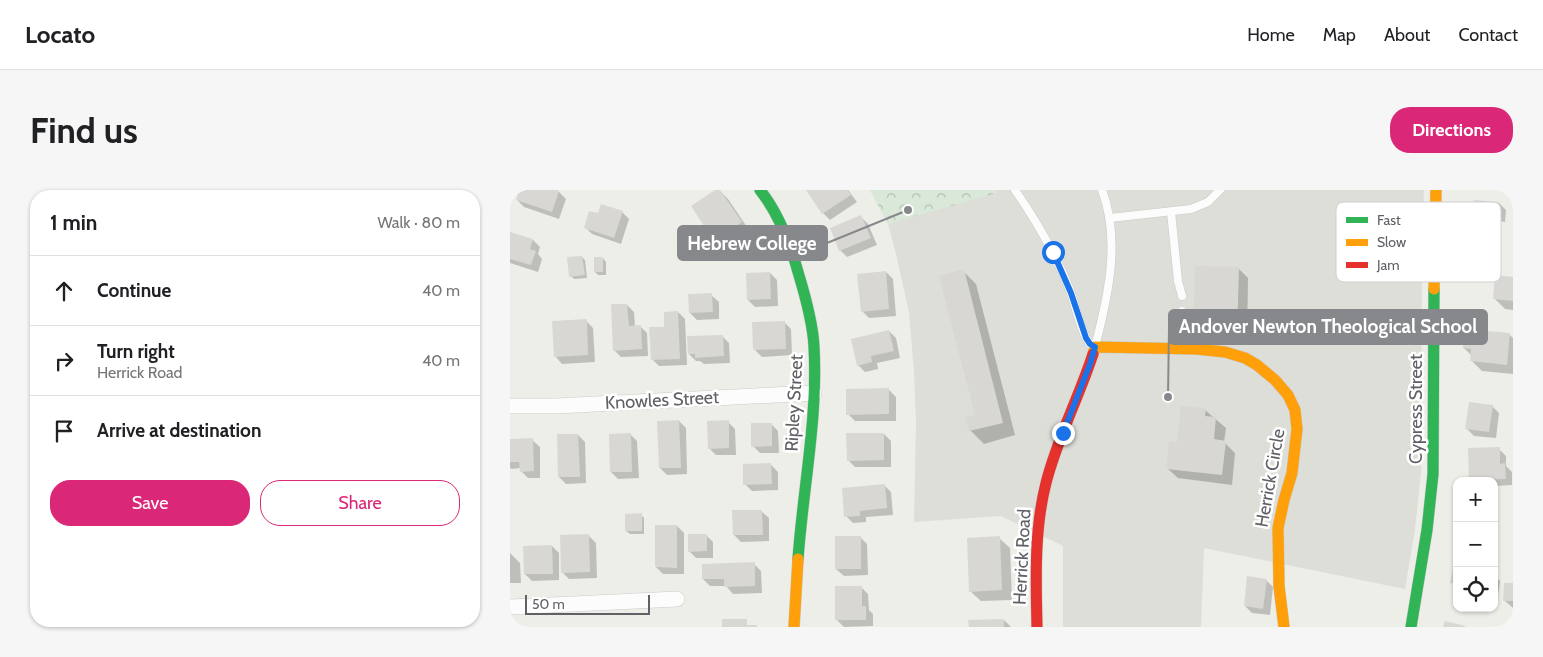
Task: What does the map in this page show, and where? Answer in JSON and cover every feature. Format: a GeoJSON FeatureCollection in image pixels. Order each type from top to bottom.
{"type":"FeatureCollection","features":[{"type":"Feature","properties":{"kind":"street","name":"Ripley Street"},"geometry":{"type":"LineString","coordinates":[[760,190],[767,199],[790,244],[814,345],[814,392],[810,451],[800,536],[794,627]]}},
{"type":"Feature","properties":{"kind":"street","name":"Cypress Street"},"geometry":{"type":"LineString","coordinates":[[1411,627],[1427,530],[1433,474],[1434,282]]}},
{"type":"Feature","properties":{"kind":"street","name":"Herrick Circle"},"geometry":{"type":"LineString","coordinates":[[1095,347],[1213,350],[1225,352],[1245,358],[1257,365],[1275,380],[1288,395],[1297,419],[1297,440],[1292,473],[1280,514],[1278,542],[1279,586],[1284,627]]}},
{"type":"Feature","properties":{"kind":"street","name":"Herrick Road"},"geometry":{"type":"LineString","coordinates":[[1037,627],[1036,553],[1042,501],[1057,449],[1095,347]]}},
{"type":"Feature","properties":{"kind":"street","name":"Knowles Street"},"geometry":{"type":"LineString","coordinates":[[510,406],[556,406],[814,392]]}},
{"type":"Feature","properties":{"kind":"street"},"geometry":{"type":"LineString","coordinates":[[510,607],[677,599]]}},
{"type":"Feature","properties":{"kind":"lane"},"geometry":{"type":"LineString","coordinates":[[1015,190],[1053,252],[1071,293],[1086,338],[1095,347],[1104,310],[1111,253],[1110,218],[1102,190]]}},
{"type":"Feature","properties":{"kind":"lane"},"geometry":{"type":"LineString","coordinates":[[1110,218],[1171,212],[1200,206],[1215,196],[1220,190]]}},
{"type":"Feature","properties":{"kind":"lane"},"geometry":{"type":"LineString","coordinates":[[1171,212],[1178,281],[1182,296]]}},
{"type":"Feature","properties":{"kind":"lane"},"geometry":{"type":"LineString","coordinates":[[1180,349],[1182,311]]}},
{"type":"Feature","properties":{"kind":"shaded area"},"geometry":{"type":"Polygon","coordinates":[[[870,190],[1424,190],[1423,202],[1336,202],[1336,282],[1422,282],[1421,473],[1415,529],[1405,589],[1204,548],[1201,627],[1063,627],[1063,546],[1001,516],[914,522],[916,422],[909,312],[888,224],[870,190]]]}},
{"type":"Feature","properties":{"kind":"green space"},"geometry":{"type":"Polygon","coordinates":[[[870,190],[994,190],[997,193],[888,224],[870,190]]]}},
{"type":"Feature","properties":{"kind":"building"},"geometry":{"type":"Polygon","coordinates":[[[519,190],[559,191],[552,212],[516,200],[519,190]]]}},
{"type":"Feature","properties":{"kind":"building"},"geometry":{"type":"Polygon","coordinates":[[[715,190],[720,190],[742,222],[714,241],[691,206],[715,190]]]}},
{"type":"Feature","properties":{"kind":"building"},"geometry":{"type":"Polygon","coordinates":[[[806,190],[847,190],[851,195],[822,214],[806,190]]]}},
{"type":"Feature","properties":{"kind":"building"},"geometry":{"type":"Polygon","coordinates":[[[1474,200],[1499,202],[1474,202],[1474,200]]]}},
{"type":"Feature","properties":{"kind":"building"},"geometry":{"type":"Polygon","coordinates":[[[601,204],[623,211],[614,238],[584,228],[589,211],[598,213],[601,204]]]}},
{"type":"Feature","properties":{"kind":"building"},"geometry":{"type":"Polygon","coordinates":[[[861,215],[871,238],[839,251],[830,228],[861,215]]]}},
{"type":"Feature","properties":{"kind":"building"},"geometry":{"type":"Polygon","coordinates":[[[510,232],[533,239],[530,249],[536,251],[531,265],[510,259],[510,232]]]}},
{"type":"Feature","properties":{"kind":"building"},"geometry":{"type":"Polygon","coordinates":[[[582,256],[585,275],[569,277],[567,257],[582,256]]]}},
{"type":"Feature","properties":{"kind":"building"},"geometry":{"type":"Polygon","coordinates":[[[594,257],[603,257],[603,272],[594,272],[594,257]]]}},
{"type":"Feature","properties":{"kind":"building"},"geometry":{"type":"Polygon","coordinates":[[[1195,266],[1239,267],[1237,335],[1193,334],[1195,266]]]}},
{"type":"Feature","properties":{"kind":"building"},"geometry":{"type":"Polygon","coordinates":[[[964,269],[1003,423],[969,431],[965,417],[975,415],[939,276],[964,269]]]}},
{"type":"Feature","properties":{"kind":"building"},"geometry":{"type":"Polygon","coordinates":[[[886,271],[889,309],[861,312],[857,274],[886,271]]]}},
{"type":"Feature","properties":{"kind":"building"},"geometry":{"type":"Polygon","coordinates":[[[770,272],[771,299],[747,300],[746,273],[770,272]]]}},
{"type":"Feature","properties":{"kind":"building"},"geometry":{"type":"Polygon","coordinates":[[[1501,276],[1513,277],[1513,301],[1493,299],[1494,282],[1501,282],[1501,276]]]}},
{"type":"Feature","properties":{"kind":"building"},"geometry":{"type":"Polygon","coordinates":[[[712,293],[713,312],[689,313],[688,294],[712,293]]]}},
{"type":"Feature","properties":{"kind":"building"},"geometry":{"type":"Polygon","coordinates":[[[611,304],[627,304],[629,326],[641,325],[642,349],[613,351],[611,304]]]}},
{"type":"Feature","properties":{"kind":"building"},"geometry":{"type":"Polygon","coordinates":[[[678,311],[680,359],[651,360],[649,327],[664,327],[664,312],[678,311]]]}},
{"type":"Feature","properties":{"kind":"building"},"geometry":{"type":"Polygon","coordinates":[[[587,319],[588,355],[554,357],[552,321],[587,319]]]}},
{"type":"Feature","properties":{"kind":"building"},"geometry":{"type":"Polygon","coordinates":[[[785,321],[786,349],[753,350],[752,322],[785,321]]]}},
{"type":"Feature","properties":{"kind":"building"},"geometry":{"type":"Polygon","coordinates":[[[1464,329],[1510,333],[1507,365],[1470,361],[1471,349],[1463,348],[1464,329]]]}},
{"type":"Feature","properties":{"kind":"building"},"geometry":{"type":"Polygon","coordinates":[[[889,330],[894,351],[871,356],[872,362],[857,366],[851,339],[889,330]]]}},
{"type":"Feature","properties":{"kind":"building"},"geometry":{"type":"Polygon","coordinates":[[[723,335],[724,356],[695,358],[695,354],[688,354],[687,336],[723,335]]]}},
{"type":"Feature","properties":{"kind":"building"},"geometry":{"type":"Polygon","coordinates":[[[889,388],[889,414],[846,415],[846,389],[889,388]]]}},
{"type":"Feature","properties":{"kind":"building"},"geometry":{"type":"Polygon","coordinates":[[[1469,402],[1493,405],[1489,432],[1465,429],[1469,402]]]}},
{"type":"Feature","properties":{"kind":"building"},"geometry":{"type":"Polygon","coordinates":[[[1181,406],[1206,408],[1205,416],[1216,417],[1214,439],[1226,441],[1222,475],[1166,469],[1169,441],[1177,442],[1181,406]]]}},
{"type":"Feature","properties":{"kind":"building"},"geometry":{"type":"Polygon","coordinates":[[[679,420],[681,468],[659,468],[657,421],[679,420]]]}},
{"type":"Feature","properties":{"kind":"building"},"geometry":{"type":"Polygon","coordinates":[[[729,420],[729,448],[708,449],[707,421],[729,420]]]}},
{"type":"Feature","properties":{"kind":"building"},"geometry":{"type":"Polygon","coordinates":[[[751,423],[772,423],[772,446],[751,447],[751,423]]]}},
{"type":"Feature","properties":{"kind":"building"},"geometry":{"type":"Polygon","coordinates":[[[631,433],[632,472],[610,472],[609,434],[631,433]]]}},
{"type":"Feature","properties":{"kind":"building"},"geometry":{"type":"Polygon","coordinates":[[[846,433],[884,433],[884,460],[847,461],[846,433]]]}},
{"type":"Feature","properties":{"kind":"building"},"geometry":{"type":"Polygon","coordinates":[[[557,434],[578,434],[580,477],[558,477],[557,434]]]}},
{"type":"Feature","properties":{"kind":"building"},"geometry":{"type":"Polygon","coordinates":[[[533,438],[534,471],[520,472],[519,462],[510,462],[510,439],[533,438]]]}},
{"type":"Feature","properties":{"kind":"building"},"geometry":{"type":"Polygon","coordinates":[[[1500,447],[1500,464],[1505,463],[1506,479],[1498,479],[1498,477],[1469,477],[1468,448],[1500,447]]]}},
{"type":"Feature","properties":{"kind":"building"},"geometry":{"type":"Polygon","coordinates":[[[771,463],[772,484],[743,485],[743,464],[771,463]]]}},
{"type":"Feature","properties":{"kind":"building"},"geometry":{"type":"Polygon","coordinates":[[[885,484],[887,508],[860,511],[860,516],[844,517],[842,488],[885,484]]]}},
{"type":"Feature","properties":{"kind":"building"},"geometry":{"type":"Polygon","coordinates":[[[732,510],[762,510],[763,535],[733,535],[732,510]]]}},
{"type":"Feature","properties":{"kind":"building"},"geometry":{"type":"Polygon","coordinates":[[[642,513],[642,531],[625,531],[625,514],[642,513]]]}},
{"type":"Feature","properties":{"kind":"building"},"geometry":{"type":"Polygon","coordinates":[[[655,525],[677,525],[677,568],[655,567],[655,525]]]}},
{"type":"Feature","properties":{"kind":"building"},"geometry":{"type":"Polygon","coordinates":[[[589,534],[590,572],[561,573],[560,535],[589,534]]]}},
{"type":"Feature","properties":{"kind":"building"},"geometry":{"type":"Polygon","coordinates":[[[688,534],[707,534],[707,551],[688,552],[688,534]]]}},
{"type":"Feature","properties":{"kind":"building"},"geometry":{"type":"Polygon","coordinates":[[[835,536],[861,536],[861,569],[835,569],[835,536]]]}},
{"type":"Feature","properties":{"kind":"building"},"geometry":{"type":"Polygon","coordinates":[[[1000,536],[1002,590],[969,592],[967,538],[1000,536]]]}},
{"type":"Feature","properties":{"kind":"building"},"geometry":{"type":"Polygon","coordinates":[[[552,545],[553,574],[524,574],[523,546],[552,545]]]}},
{"type":"Feature","properties":{"kind":"building"},"geometry":{"type":"Polygon","coordinates":[[[755,562],[755,586],[724,587],[724,579],[702,579],[702,564],[755,562]]]}},
{"type":"Feature","properties":{"kind":"building"},"geometry":{"type":"Polygon","coordinates":[[[1453,567],[1453,583],[1450,583],[1453,567]]]}},
{"type":"Feature","properties":{"kind":"building"},"geometry":{"type":"Polygon","coordinates":[[[1247,576],[1267,579],[1263,609],[1244,606],[1247,576]]]}},
{"type":"Feature","properties":{"kind":"building"},"geometry":{"type":"Polygon","coordinates":[[[1504,583],[1513,583],[1513,601],[1503,601],[1504,583]]]}},
{"type":"Feature","properties":{"kind":"building"},"geometry":{"type":"Polygon","coordinates":[[[835,586],[862,586],[862,606],[866,606],[866,620],[835,620],[835,586]]]}},
{"type":"Feature","properties":{"kind":"building"},"geometry":{"type":"Polygon","coordinates":[[[722,619],[747,619],[747,625],[757,625],[757,627],[722,627],[722,619]]]}},
{"type":"Feature","properties":{"kind":"building"},"geometry":{"type":"Polygon","coordinates":[[[1004,619],[1004,627],[969,627],[968,620],[1004,619]]]}},
{"type":"Feature","properties":{"kind":"building"},"geometry":{"type":"Polygon","coordinates":[[[1445,621],[1465,626],[1465,627],[1443,627],[1445,621]]]}},
{"type":"Feature","properties":{"kind":"traffic: fast"},"geometry":{"type":"LineString","coordinates":[[760,190],[778,219],[791,250],[806,300],[813,338],[814,400],[798,559]]}},
{"type":"Feature","properties":{"kind":"traffic: fast"},"geometry":{"type":"LineString","coordinates":[[1411,627],[1427,530],[1433,474],[1434,289]]}},
{"type":"Feature","properties":{"kind":"traffic: slow"},"geometry":{"type":"LineString","coordinates":[[1436,190],[1436,202]]}},
{"type":"Feature","properties":{"kind":"traffic: slow"},"geometry":{"type":"LineString","coordinates":[[1434,282],[1434,289]]}},
{"type":"Feature","properties":{"kind":"traffic: slow"},"geometry":{"type":"LineString","coordinates":[[1093,354],[1095,347],[1196,349],[1225,352],[1245,358],[1257,365],[1275,380],[1288,395],[1295,410],[1297,429],[1292,473],[1278,528],[1279,586],[1284,627]]}},
{"type":"Feature","properties":{"kind":"traffic: slow"},"geometry":{"type":"LineString","coordinates":[[794,627],[798,559]]}},
{"type":"Feature","properties":{"kind":"traffic: jam"},"geometry":{"type":"LineString","coordinates":[[1037,627],[1037,555],[1042,501],[1056,450],[1093,354]]}},
{"type":"Feature","properties":{"kind":"place","name":"Hebrew College"},"geometry":{"type":"Point","coordinates":[908,210]}},
{"type":"Feature","properties":{"kind":"place","name":"Andover Newton Theological School"},"geometry":{"type":"Point","coordinates":[1168,397]}},
{"type":"Feature","properties":{"kind":"route"},"geometry":{"type":"LineString","coordinates":[[1053,252],[1071,293],[1082,330],[1090,344],[1095,347],[1063,433]]}}]}
